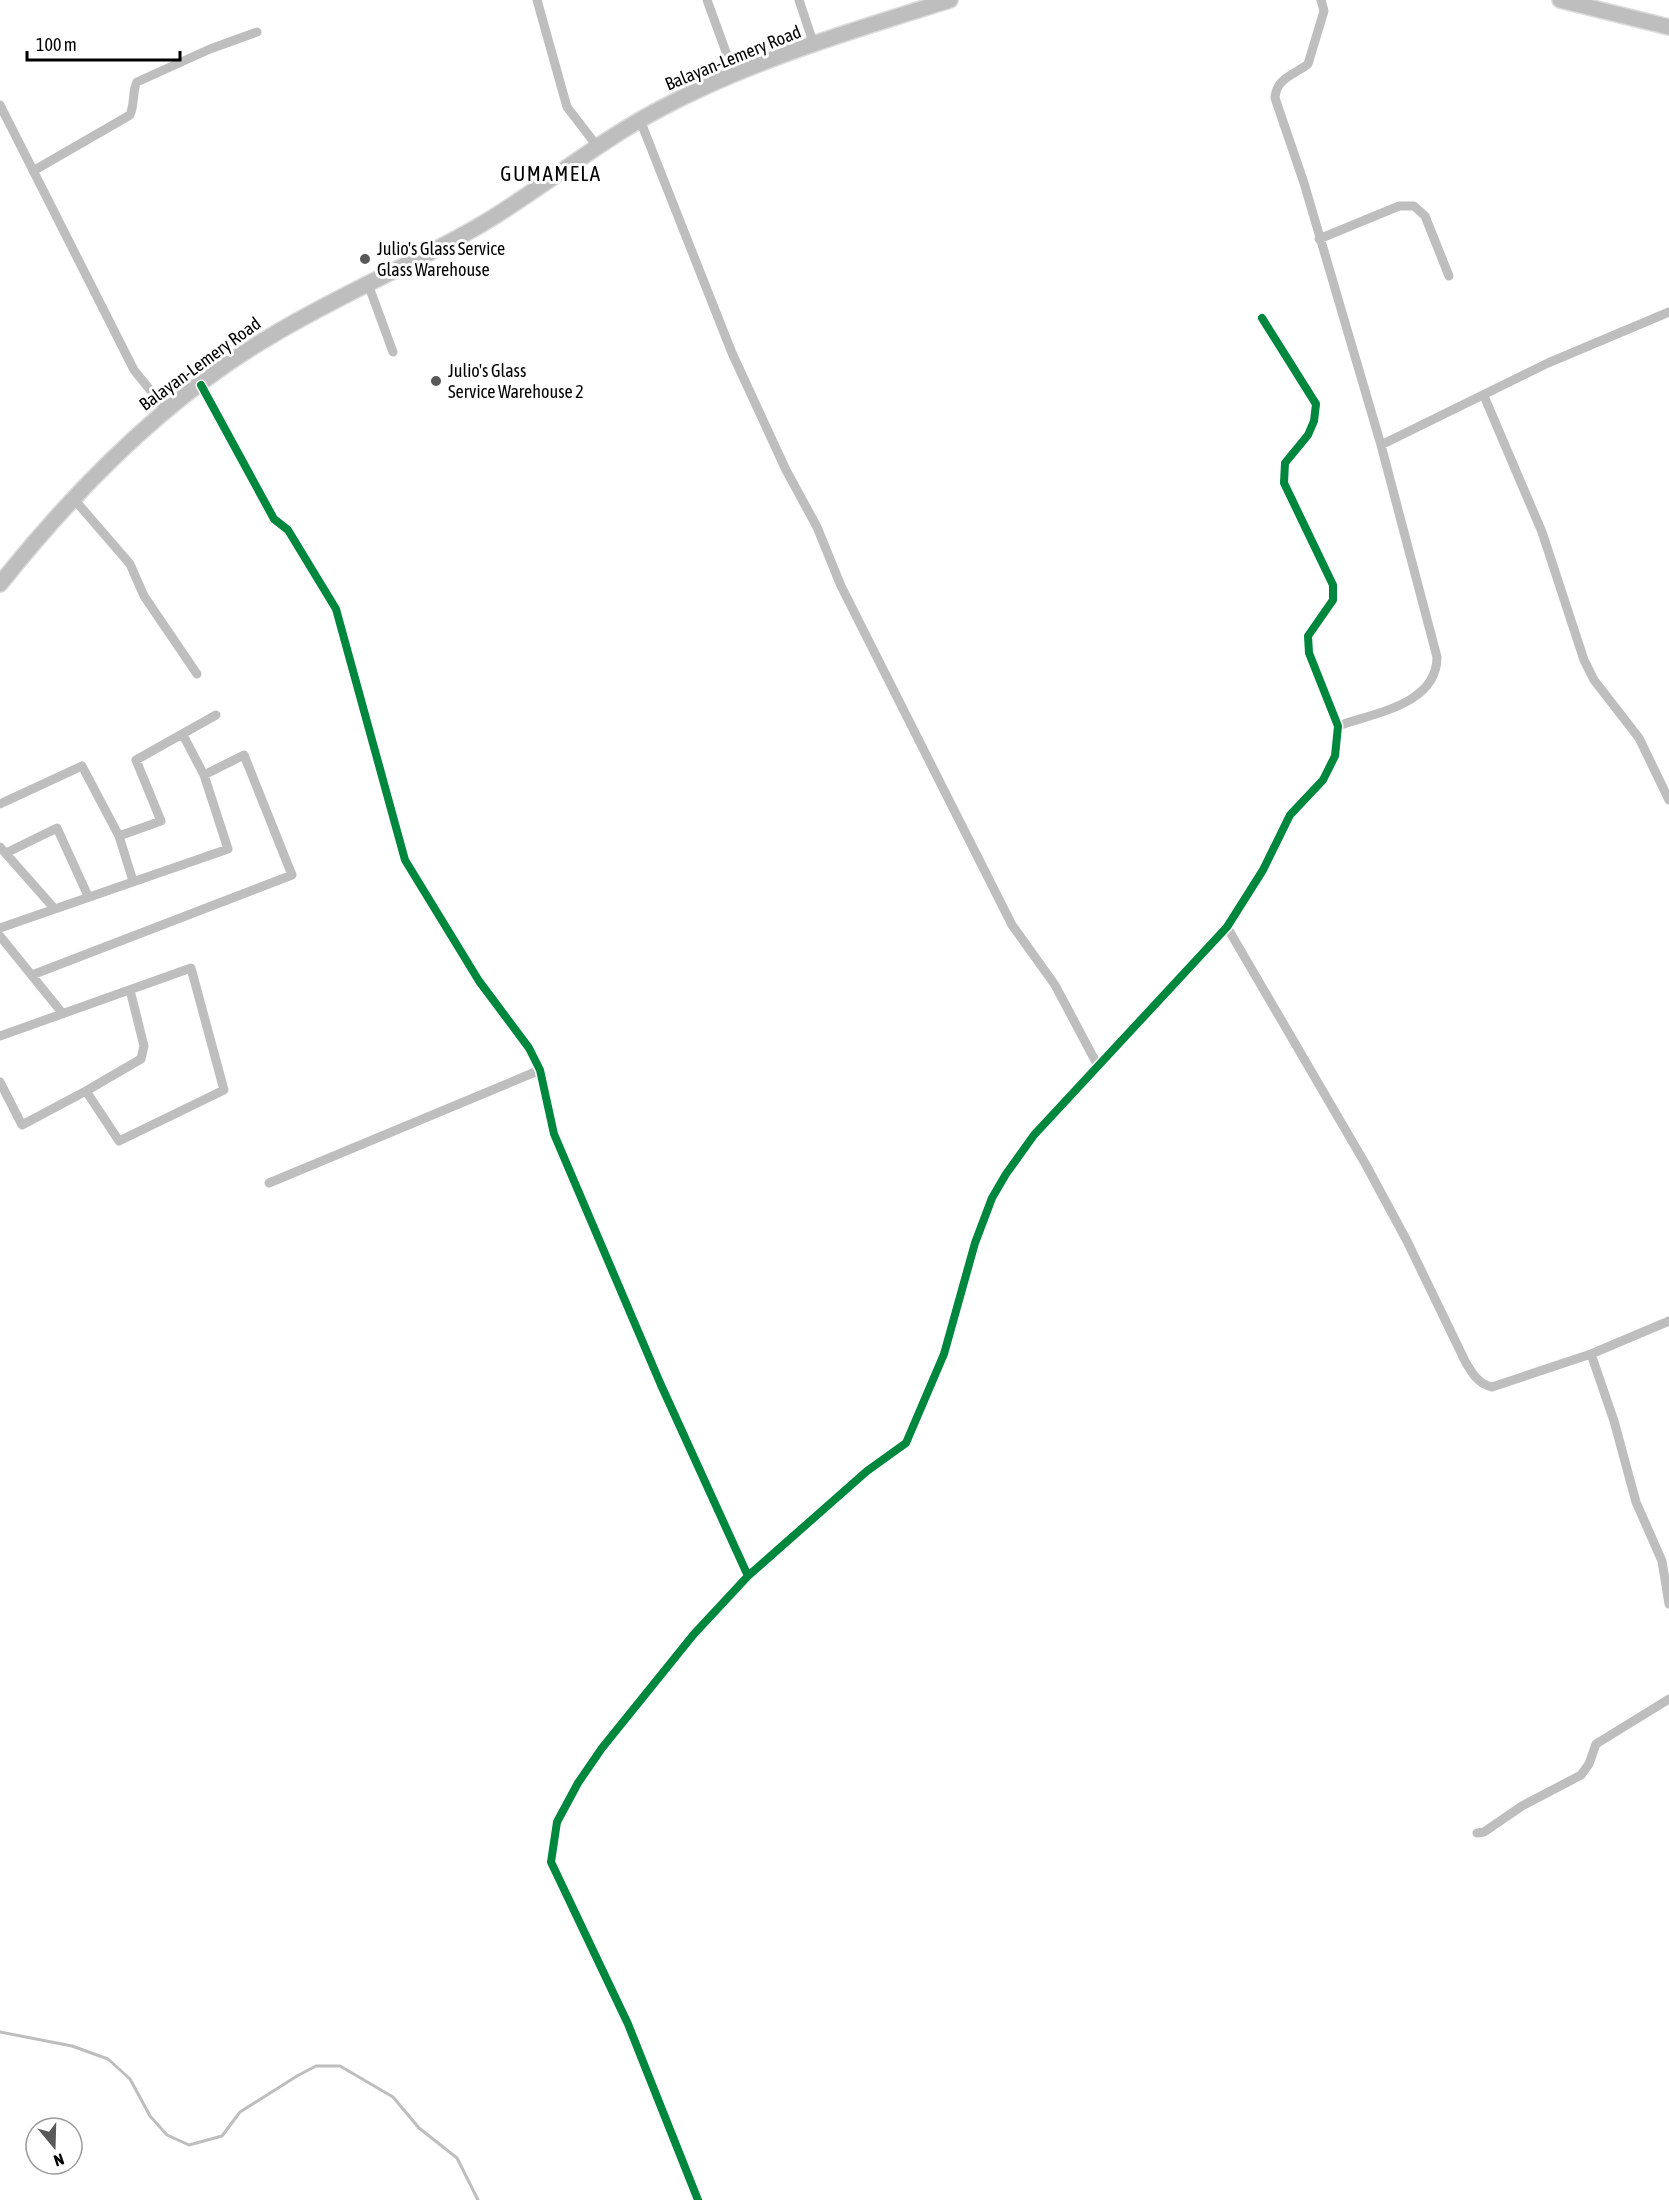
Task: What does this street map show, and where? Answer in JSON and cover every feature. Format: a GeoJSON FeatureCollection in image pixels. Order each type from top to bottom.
{"type":"FeatureCollection","features":[{"type":"Feature","properties":{"kind":"main road","name":"Balayan-Lemery Road"},"geometry":{"type":"LineString","coordinates":[[0,584],[73,498],[167,411],[268,337],[478,226],[640,120],[734,74],[950,0]]}},
{"type":"Feature","properties":{"kind":"main road"},"geometry":{"type":"LineString","coordinates":[[1560,0],[1669,27]]}},
{"type":"Feature","properties":{"kind":"street"},"geometry":{"type":"LineString","coordinates":[[537,0],[567,107],[597,146]]}},
{"type":"Feature","properties":{"kind":"street"},"geometry":{"type":"LineString","coordinates":[[707,0],[734,74]]}},
{"type":"Feature","properties":{"kind":"street"},"geometry":{"type":"LineString","coordinates":[[799,0],[814,45]]}},
{"type":"Feature","properties":{"kind":"street"},"geometry":{"type":"LineString","coordinates":[[1321,0],[1324,11],[1308,64],[1280,82],[1276,87],[1275,98],[1304,183],[1381,445],[1437,657],[1437,669],[1431,681],[1403,705],[1338,726]]}},
{"type":"Feature","properties":{"kind":"street"},"geometry":{"type":"LineString","coordinates":[[33,171],[130,115],[135,103],[134,88],[137,81],[210,49],[257,32]]}},
{"type":"Feature","properties":{"kind":"street"},"geometry":{"type":"LineString","coordinates":[[0,105],[9,118],[33,171],[134,370],[167,411]]}},
{"type":"Feature","properties":{"kind":"street"},"geometry":{"type":"LineString","coordinates":[[640,120],[732,353],[786,470],[817,527],[840,586],[1012,925],[1055,985],[1098,1066]]}},
{"type":"Feature","properties":{"kind":"street"},"geometry":{"type":"LineString","coordinates":[[1319,239],[1399,206],[1414,206],[1425,216],[1449,276]]}},
{"type":"Feature","properties":{"kind":"street"},"geometry":{"type":"LineString","coordinates":[[368,284],[393,352]]}},
{"type":"Feature","properties":{"kind":"street"},"geometry":{"type":"LineString","coordinates":[[1381,445],[1548,363],[1669,312]]}},
{"type":"Feature","properties":{"kind":"street"},"geometry":{"type":"LineString","coordinates":[[699,2200],[627,2024],[551,1862],[557,1822],[578,1783],[602,1748],[694,1634],[748,1576],[867,1472],[906,1443],[944,1354],[975,1243],[992,1198],[1006,1174],[1034,1135],[1227,927],[1263,870],[1290,815],[1323,780],[1335,756],[1338,726],[1309,653],[1308,636],[1333,600],[1333,585],[1284,483],[1285,463],[1308,435],[1314,421],[1317,404],[1262,318]]}},
{"type":"Feature","properties":{"kind":"street"},"geometry":{"type":"LineString","coordinates":[[201,385],[274,519],[288,530],[336,609],[405,860],[478,981],[529,1048],[540,1070],[554,1134],[661,1385],[748,1576]]}},
{"type":"Feature","properties":{"kind":"street"},"geometry":{"type":"LineString","coordinates":[[1484,396],[1542,532],[1584,660],[1594,680],[1639,738],[1669,800]]}},
{"type":"Feature","properties":{"kind":"street"},"geometry":{"type":"LineString","coordinates":[[73,498],[130,564],[144,596],[197,674]]}},
{"type":"Feature","properties":{"kind":"street"},"geometry":{"type":"LineString","coordinates":[[119,836],[161,822],[136,760],[216,715]]}},
{"type":"Feature","properties":{"kind":"street"},"geometry":{"type":"LineString","coordinates":[[0,928],[133,880],[228,849],[204,775],[183,735]]}},
{"type":"Feature","properties":{"kind":"street"},"geometry":{"type":"LineString","coordinates":[[32,975],[292,875],[244,755],[204,775]]}},
{"type":"Feature","properties":{"kind":"street"},"geometry":{"type":"LineString","coordinates":[[0,804],[82,766],[119,836],[133,880]]}},
{"type":"Feature","properties":{"kind":"street"},"geometry":{"type":"LineString","coordinates":[[53,908],[3,850],[57,828],[88,896]]}},
{"type":"Feature","properties":{"kind":"street"},"geometry":{"type":"LineString","coordinates":[[1227,927],[1366,1165],[1475,1376],[1485,1385],[1492,1387],[1591,1354],[1669,1321]]}},
{"type":"Feature","properties":{"kind":"street"},"geometry":{"type":"LineString","coordinates":[[0,936],[63,1014]]}},
{"type":"Feature","properties":{"kind":"street"},"geometry":{"type":"LineString","coordinates":[[2,1032],[63,1014],[191,968],[224,1090],[119,1141],[86,1091]]}},
{"type":"Feature","properties":{"kind":"street"},"geometry":{"type":"LineString","coordinates":[[0,1082],[22,1125],[141,1059],[144,1046],[130,990]]}},
{"type":"Feature","properties":{"kind":"street"},"geometry":{"type":"LineString","coordinates":[[269,1183],[540,1070]]}},
{"type":"Feature","properties":{"kind":"street"},"geometry":{"type":"LineString","coordinates":[[1591,1354],[1614,1421],[1636,1502],[1662,1561],[1669,1604]]}},
{"type":"Feature","properties":{"kind":"street"},"geometry":{"type":"LineString","coordinates":[[1477,1833],[1484,1832],[1522,1806],[1581,1775],[1589,1764],[1596,1744],[1669,1699]]}},
{"type":"Feature","properties":{"kind":"waterway"},"geometry":{"type":"LineString","coordinates":[[0,2032],[72,2046],[108,2059],[130,2079],[150,2116],[167,2135],[189,2145],[222,2136],[240,2112],[316,2066],[340,2066],[393,2097],[419,2128],[457,2158],[478,2200]]}},
{"type":"Feature","properties":{"kind":"cycle path"},"geometry":{"type":"LineString","coordinates":[[698,2200],[628,2024],[551,1862],[557,1822],[578,1783],[602,1748],[694,1634],[748,1576],[867,1471],[906,1443],[944,1354],[975,1243],[992,1198],[1006,1174],[1034,1135],[1227,927],[1263,870],[1290,815],[1323,780],[1335,756],[1338,726],[1309,653],[1308,636],[1333,600],[1333,585],[1284,483],[1285,463],[1308,435],[1314,421],[1316,404],[1262,318]]}},
{"type":"Feature","properties":{"kind":"cycle path"},"geometry":{"type":"LineString","coordinates":[[201,385],[274,519],[288,530],[336,609],[405,860],[479,981],[529,1048],[540,1070],[554,1134],[661,1385],[748,1576]]}},
{"type":"Feature","properties":{"kind":"place","name":"Julio's Glass Service Glass Warehouse"},"geometry":{"type":"Point","coordinates":[365,259]}},
{"type":"Feature","properties":{"kind":"place","name":"Julio's Glass Service Warehouse 2"},"geometry":{"type":"Point","coordinates":[436,381]}},
{"type":"Feature","properties":{"kind":"district","name":"GUMAMELA"},"geometry":{"type":"Point","coordinates":[551,174]}}]}
